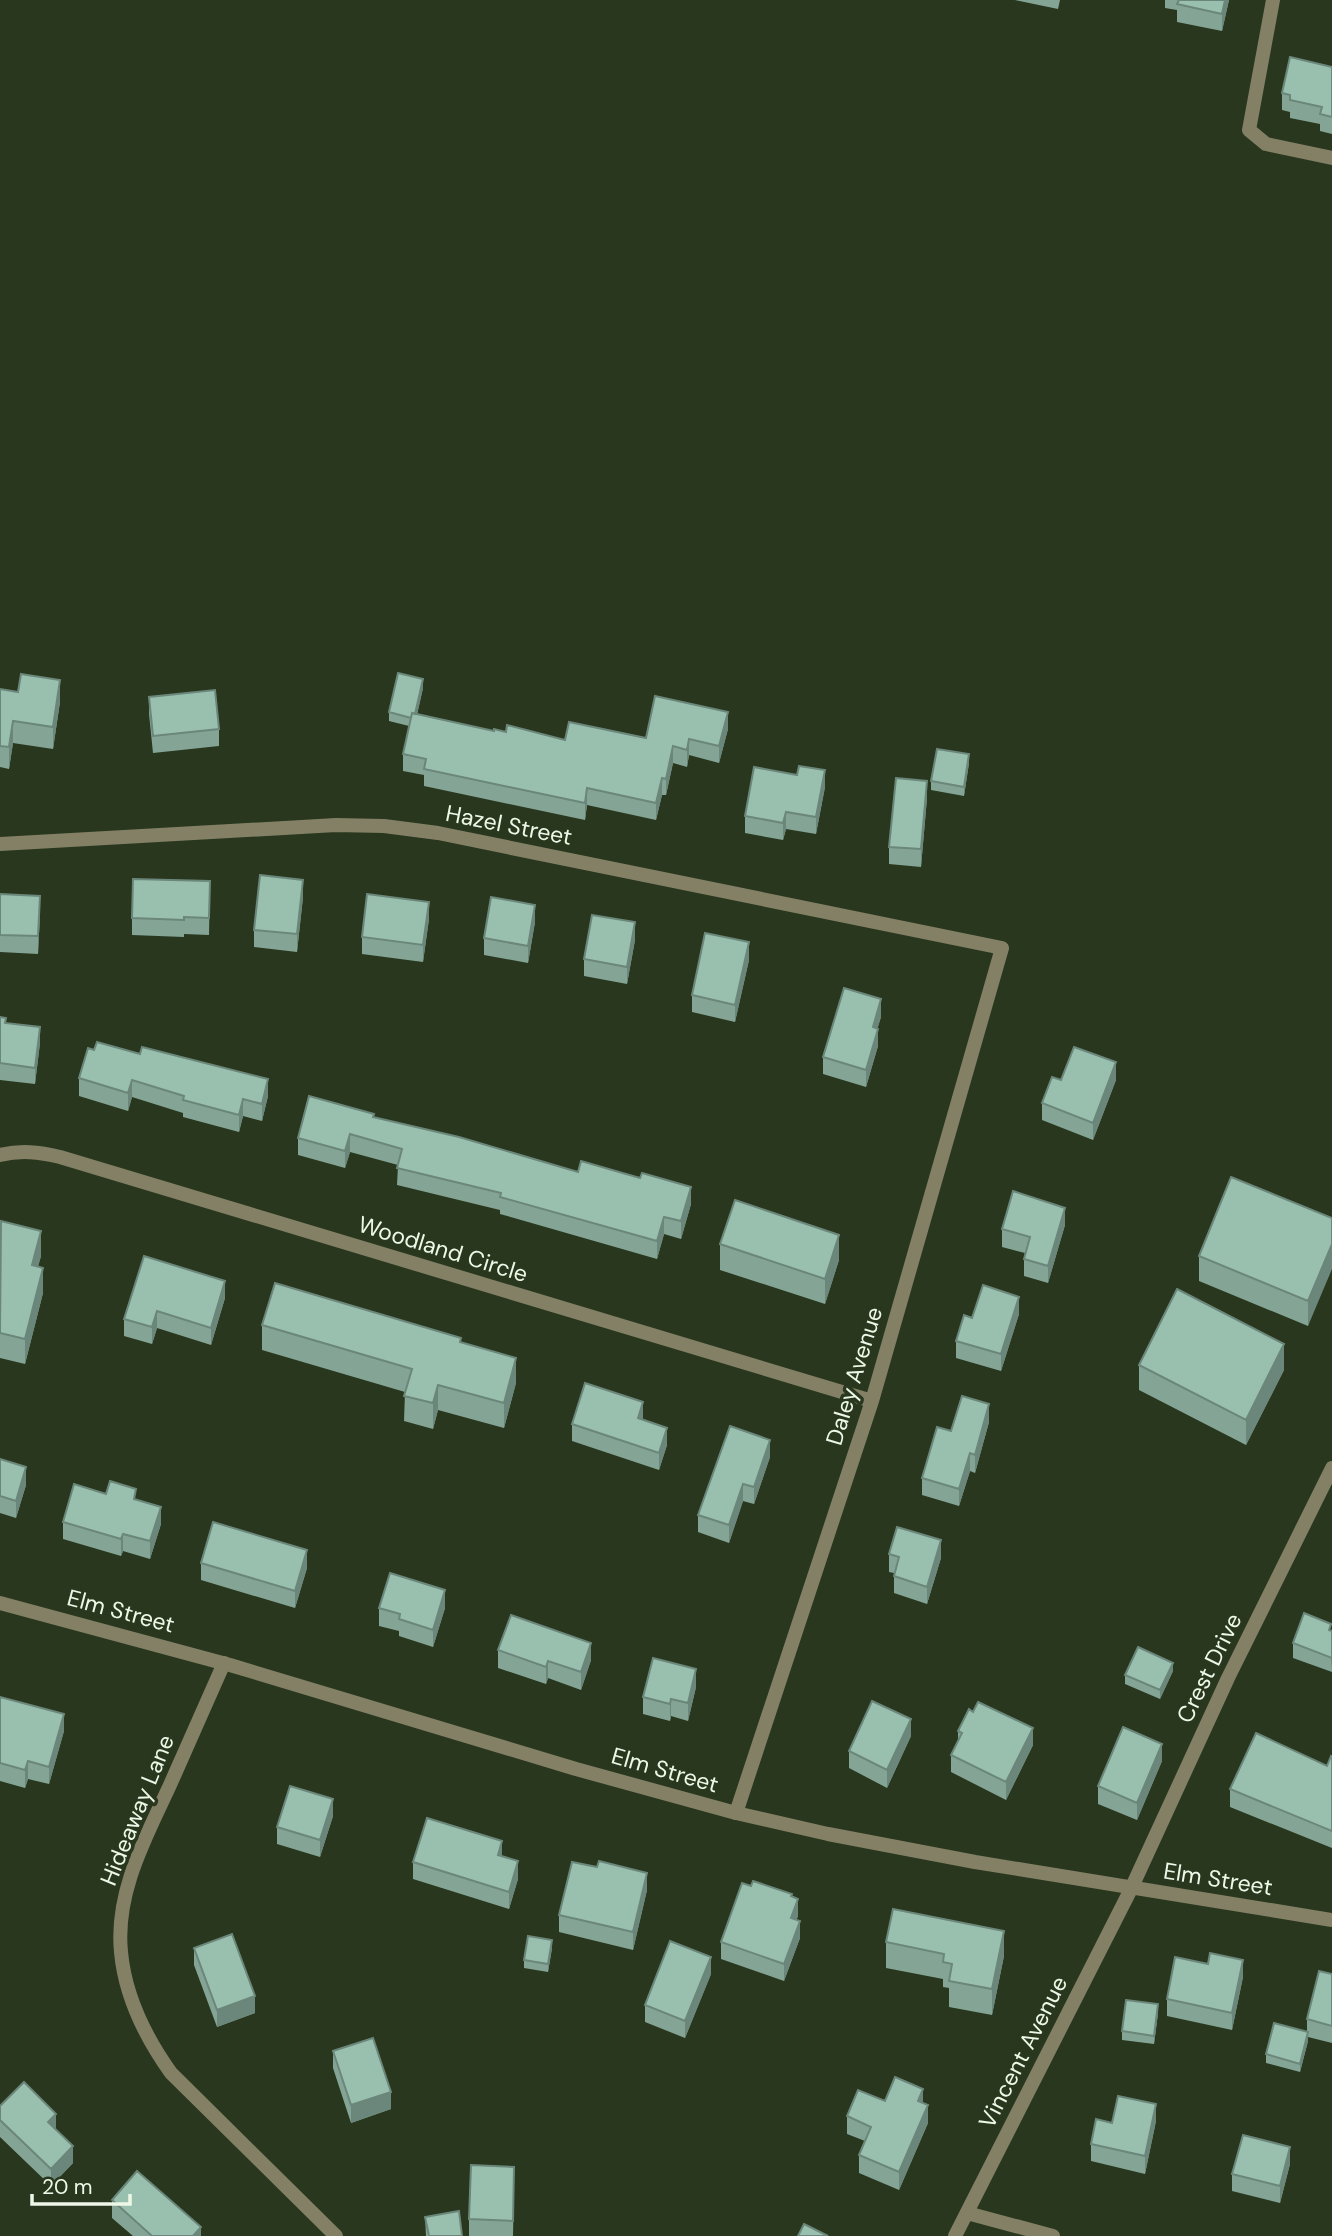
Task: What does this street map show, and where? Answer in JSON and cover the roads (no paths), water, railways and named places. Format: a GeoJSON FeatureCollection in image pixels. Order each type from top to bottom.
{"type":"FeatureCollection","features":[{"type":"Feature","properties":{"kind":"street"},"geometry":{"type":"LineString","coordinates":[[1273,0],[1250,130],[1266,144],[1332,158]]}},
{"type":"Feature","properties":{"kind":"street","name":"Hazel Street"},"geometry":{"type":"LineString","coordinates":[[0,844],[336,825],[384,826],[438,833],[1002,948]]}},
{"type":"Feature","properties":{"kind":"street","name":"Daley Avenue"},"geometry":{"type":"LineString","coordinates":[[736,1813],[872,1402],[1002,948]]}},
{"type":"Feature","properties":{"kind":"street","name":"Woodland Circle"},"geometry":{"type":"LineString","coordinates":[[0,1155],[28,1152],[60,1157],[872,1402]]}},
{"type":"Feature","properties":{"kind":"street","name":"Crest Drive"},"geometry":{"type":"LineString","coordinates":[[1131,1889],[1228,1678],[1332,1468]]}},
{"type":"Feature","properties":{"kind":"street","name":"Elm Street"},"geometry":{"type":"LineString","coordinates":[[0,1603],[224,1663],[576,1769],[736,1813],[948,1857],[1332,1920]]}},
{"type":"Feature","properties":{"kind":"street","name":"Hideaway Lane"},"geometry":{"type":"LineString","coordinates":[[224,1663],[136,1861],[121,1916],[121,1952],[139,2018],[152,2047],[171,2073],[336,2236]]}},
{"type":"Feature","properties":{"kind":"street","name":"Vincent Avenue"},"geometry":{"type":"LineString","coordinates":[[955,2236],[1131,1889]]}},
{"type":"Feature","properties":{"kind":"street"},"geometry":{"type":"LineString","coordinates":[[967,2213],[1053,2236]]}}]}
